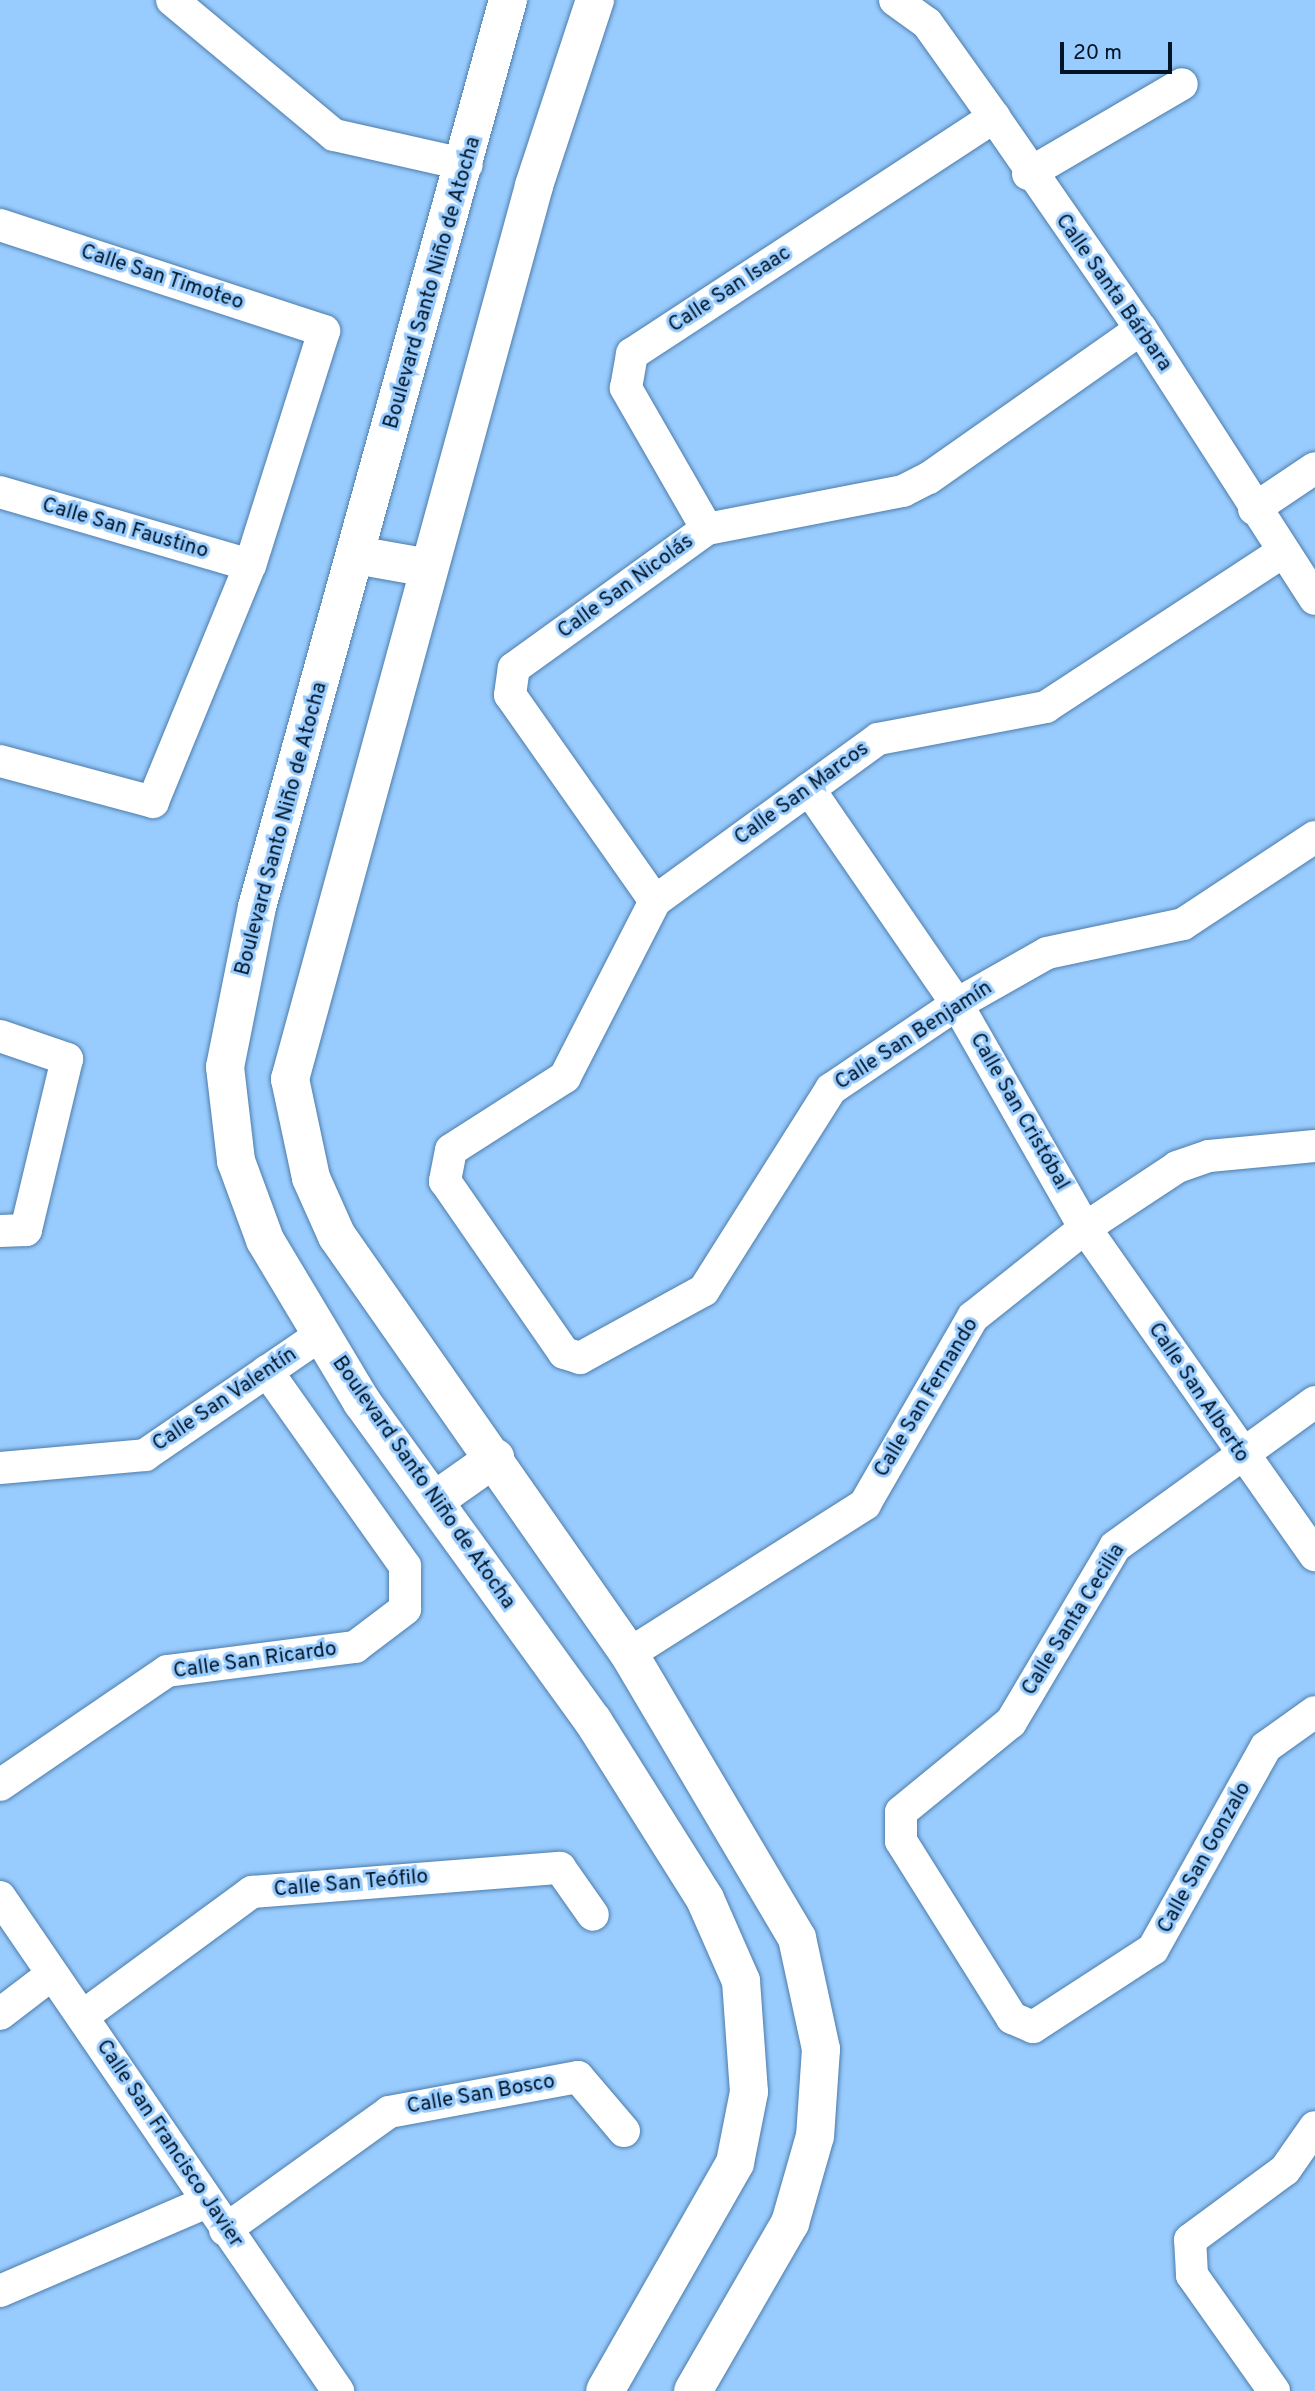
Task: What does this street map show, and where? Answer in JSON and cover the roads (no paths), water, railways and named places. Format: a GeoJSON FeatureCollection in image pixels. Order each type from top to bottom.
{"type":"FeatureCollection","features":[{"type":"Feature","properties":{"kind":"street"},"geometry":{"type":"LineString","coordinates":[[172,0],[334,135],[467,165]]}},
{"type":"Feature","properties":{"kind":"street","name":"Boulevard Santo Niño de Atocha"},"geometry":{"type":"LineString","coordinates":[[509,0],[467,165],[257,907],[225,1067],[236,1161],[265,1240],[320,1335],[434,1501],[593,1721],[705,1899],[741,1981],[749,2092],[736,2163],[605,2391]]}},
{"type":"Feature","properties":{"kind":"street"},"geometry":{"type":"LineString","coordinates":[[595,0],[534,186],[290,1079],[311,1178],[337,1236],[495,1458],[629,1654],[797,1938],[821,2049],[815,2136],[790,2223],[693,2391]]}},
{"type":"Feature","properties":{"kind":"street","name":"Calle Santa Bárbara"},"geometry":{"type":"LineString","coordinates":[[895,0],[927,23],[994,117],[1028,174],[1141,329],[1281,553],[1315,599]]}},
{"type":"Feature","properties":{"kind":"street"},"geometry":{"type":"LineString","coordinates":[[1028,174],[1182,84]]}},
{"type":"Feature","properties":{"kind":"street","name":"Calle San Isaac"},"geometry":{"type":"LineString","coordinates":[[707,530],[626,388],[632,354],[994,117]]}},
{"type":"Feature","properties":{"kind":"street","name":"Calle San Timoteo"},"geometry":{"type":"LineString","coordinates":[[0,225],[324,331],[250,565]]}},
{"type":"Feature","properties":{"kind":"street","name":"Calle San Nicolás"},"geometry":{"type":"LineString","coordinates":[[655,901],[510,695],[509,680],[514,668],[707,530],[903,491],[1141,329]]}},
{"type":"Feature","properties":{"kind":"street"},"geometry":{"type":"LineString","coordinates":[[1254,509],[1315,468]]}},
{"type":"Feature","properties":{"kind":"street","name":"Calle San Faustino"},"geometry":{"type":"LineString","coordinates":[[0,492],[250,565]]}},
{"type":"Feature","properties":{"kind":"street","name":"Calle San Marcos"},"geometry":{"type":"LineString","coordinates":[[601,1349],[580,1358],[564,1353],[445,1181],[451,1150],[565,1077],[655,901],[877,739],[1046,708],[1281,553]]}},
{"type":"Feature","properties":{"kind":"street"},"geometry":{"type":"LineString","coordinates":[[356,555],[429,568]]}},
{"type":"Feature","properties":{"kind":"street"},"geometry":{"type":"LineString","coordinates":[[0,761],[152,802],[250,565]]}},
{"type":"Feature","properties":{"kind":"street","name":"Calle San Cristóbal"},"geometry":{"type":"LineString","coordinates":[[809,789],[957,1004],[1085,1228]]}},
{"type":"Feature","properties":{"kind":"street","name":"Calle San Benjamín"},"geometry":{"type":"LineString","coordinates":[[601,1349],[704,1290],[831,1089],[957,1004],[1047,953],[1183,924],[1315,837]]}},
{"type":"Feature","properties":{"kind":"street"},"geometry":{"type":"LineString","coordinates":[[0,1037],[67,1059],[13,1230]]}},
{"type":"Feature","properties":{"kind":"street","name":"Calle San Fernando"},"geometry":{"type":"LineString","coordinates":[[629,1654],[865,1504],[973,1317],[1085,1228],[1177,1167],[1209,1156],[1315,1146]]}},
{"type":"Feature","properties":{"kind":"street","name":"Calle San Alberto"},"geometry":{"type":"LineString","coordinates":[[1085,1228],[1240,1456],[1315,1555]]}},
{"type":"Feature","properties":{"kind":"street","name":"Calle San Valentín"},"geometry":{"type":"LineString","coordinates":[[0,1468],[145,1455],[320,1335]]}},
{"type":"Feature","properties":{"kind":"street","name":"Calle San Ricardo"},"geometry":{"type":"LineString","coordinates":[[0,1785],[167,1671],[355,1647],[405,1609],[405,1566],[267,1371]]}},
{"type":"Feature","properties":{"kind":"street","name":"Calle Santa Cecilia"},"geometry":{"type":"LineString","coordinates":[[1051,2019],[1033,2027],[1012,2018],[901,1841],[901,1812],[1005,1729],[1115,1547],[1315,1402]]}},
{"type":"Feature","properties":{"kind":"street"},"geometry":{"type":"LineString","coordinates":[[434,1501],[495,1458]]}},
{"type":"Feature","properties":{"kind":"street","name":"Calle San Gonzalo"},"geometry":{"type":"LineString","coordinates":[[1051,2019],[1153,1949],[1266,1747],[1315,1712]]}},
{"type":"Feature","properties":{"kind":"street","name":"Calle San Teófilo"},"geometry":{"type":"LineString","coordinates":[[83,2017],[252,1892],[560,1868],[593,1915]]}},
{"type":"Feature","properties":{"kind":"street","name":"Calle San Francisco Javier"},"geometry":{"type":"LineString","coordinates":[[0,1897],[225,2230],[338,2391]]}},
{"type":"Feature","properties":{"kind":"street"},"geometry":{"type":"LineString","coordinates":[[0,2014],[51,1975]]}},
{"type":"Feature","properties":{"kind":"street","name":"Calle San Bosco"},"geometry":{"type":"LineString","coordinates":[[225,2230],[388,2112],[578,2077],[625,2131]]}},
{"type":"Feature","properties":{"kind":"street"},"geometry":{"type":"LineString","coordinates":[[1274,2391],[1192,2275],[1190,2240],[1285,2170],[1315,2127]]}},
{"type":"Feature","properties":{"kind":"street"},"geometry":{"type":"LineString","coordinates":[[0,2291],[207,2202]]}}]}
